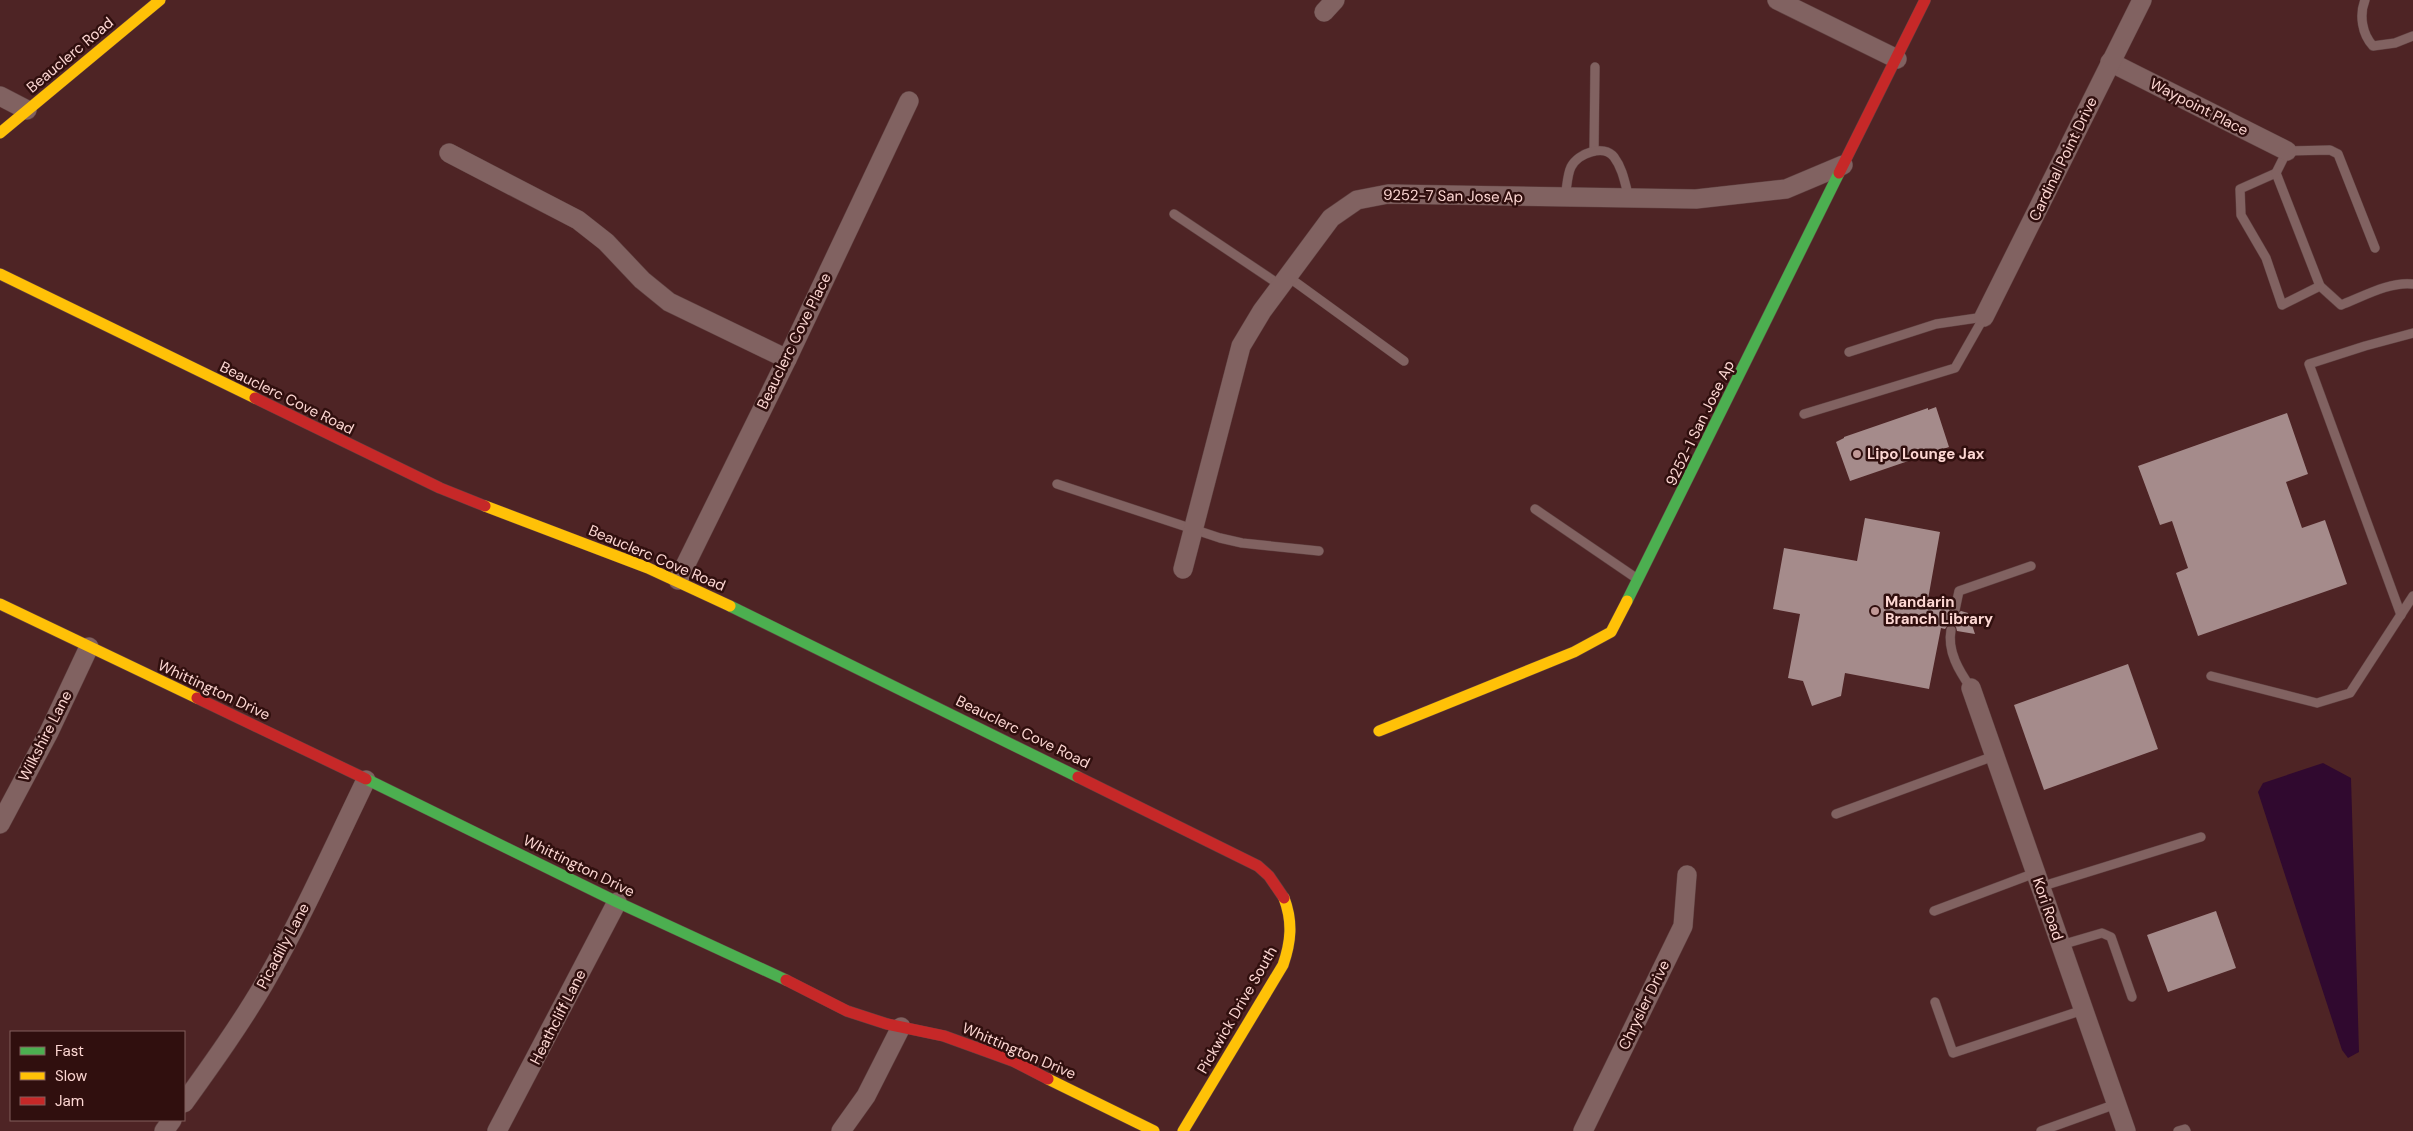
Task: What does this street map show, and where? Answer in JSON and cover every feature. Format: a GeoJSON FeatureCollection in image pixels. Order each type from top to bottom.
{"type":"FeatureCollection","features":[{"type":"Feature","properties":{"kind":"street","name":"Beauclerc Road"},"geometry":{"type":"LineString","coordinates":[[0,133],[160,0]]}},
{"type":"Feature","properties":{"kind":"street"},"geometry":{"type":"LineString","coordinates":[[1777,0],[1897,59]]}},
{"type":"Feature","properties":{"kind":"street","name":"9252-1 San Jose Ap"},"geometry":{"type":"LineString","coordinates":[[1380,731],[1600,640],[1611,632],[1925,0]]}},
{"type":"Feature","properties":{"kind":"street","name":"Cardinal Point Drive"},"geometry":{"type":"LineString","coordinates":[[1984,318],[2142,0]]}},
{"type":"Feature","properties":{"kind":"street","name":"Waypoint Place"},"geometry":{"type":"LineString","coordinates":[[2110,62],[2288,151]]}},
{"type":"Feature","properties":{"kind":"street"},"geometry":{"type":"LineString","coordinates":[[0,96],[27,110]]}},
{"type":"Feature","properties":{"kind":"street","name":"Beauclerc Cove Place"},"geometry":{"type":"LineString","coordinates":[[678,580],[787,359],[909,102]]}},
{"type":"Feature","properties":{"kind":"street"},"geometry":{"type":"LineString","coordinates":[[449,154],[578,220],[606,242],[642,280],[669,302],[787,359]]}},
{"type":"Feature","properties":{"kind":"street","name":"9252-7 San Jose Ap"},"geometry":{"type":"LineString","coordinates":[[1183,569],[1241,346],[1284,280],[1331,218],[1357,200],[1368,196],[1388,194],[1696,198],[1786,189],[1843,165]]}},
{"type":"Feature","properties":{"kind":"street","name":"Beauclerc Cove Road"},"geometry":{"type":"LineString","coordinates":[[0,274],[440,488],[504,516],[616,554],[678,580],[1241,856],[1272,878],[1285,898]]}},
{"type":"Feature","properties":{"kind":"street","name":"Whittington Drive"},"geometry":{"type":"LineString","coordinates":[[0,604],[617,902],[751,963],[848,1011],[886,1024],[944,1036],[1013,1061],[1154,1131]]}},
{"type":"Feature","properties":{"kind":"street","name":"Wilkshire Lane"},"geometry":{"type":"LineString","coordinates":[[0,824],[49,732],[89,647]]}},
{"type":"Feature","properties":{"kind":"street","name":"Kori Road"},"geometry":{"type":"LineString","coordinates":[[1971,688],[2126,1131]]}},
{"type":"Feature","properties":{"kind":"street","name":"Picadilly Lane"},"geometry":{"type":"LineString","coordinates":[[185,1102],[234,1032],[264,984],[298,922],[366,780]]}},
{"type":"Feature","properties":{"kind":"street","name":"Chrysler Drive"},"geometry":{"type":"LineString","coordinates":[[1583,1131],[1683,926],[1687,875]]}},
{"type":"Feature","properties":{"kind":"street","name":"Pickwick Drive South"},"geometry":{"type":"LineString","coordinates":[[1183,1131],[1283,965],[1289,951],[1291,919],[1285,898]]}},
{"type":"Feature","properties":{"kind":"street","name":"Heathcliff Lane"},"geometry":{"type":"LineString","coordinates":[[497,1131],[617,902]]}},
{"type":"Feature","properties":{"kind":"street"},"geometry":{"type":"LineString","coordinates":[[841,1131],[866,1096],[901,1027]]}},
{"type":"Feature","properties":{"kind":"lane"},"geometry":{"type":"LineString","coordinates":[[2365,0],[2362,7],[2362,22],[2365,34],[2373,46],[2384,45],[2413,36]]}},
{"type":"Feature","properties":{"kind":"lane"},"geometry":{"type":"LineString","coordinates":[[1594,152],[1595,67]]}},
{"type":"Feature","properties":{"kind":"lane"},"geometry":{"type":"LineString","coordinates":[[2320,286],[2282,305],[2266,258],[2241,215],[2240,189],[2276,173],[2288,151],[2330,150],[2338,154],[2375,248]]}},
{"type":"Feature","properties":{"kind":"lane"},"geometry":{"type":"LineString","coordinates":[[1564,197],[1571,166],[1584,154],[1608,152],[1614,156],[1621,170],[1629,198]]}},
{"type":"Feature","properties":{"kind":"lane"},"geometry":{"type":"LineString","coordinates":[[2276,173],[2320,286],[2341,305],[2382,290],[2406,283],[2413,284]]}},
{"type":"Feature","properties":{"kind":"lane"},"geometry":{"type":"LineString","coordinates":[[1174,214],[1284,280],[1404,361]]}},
{"type":"Feature","properties":{"kind":"lane"},"geometry":{"type":"LineString","coordinates":[[1849,352],[1936,324],[1984,318]]}},
{"type":"Feature","properties":{"kind":"lane"},"geometry":{"type":"LineString","coordinates":[[1804,414],[1955,368],[1984,318]]}},
{"type":"Feature","properties":{"kind":"lane"},"geometry":{"type":"LineString","coordinates":[[2401,615],[2309,364],[2413,333]]}},
{"type":"Feature","properties":{"kind":"lane"},"geometry":{"type":"LineString","coordinates":[[1057,484],[1192,531],[1242,543],[1319,551]]}},
{"type":"Feature","properties":{"kind":"lane"},"geometry":{"type":"LineString","coordinates":[[1535,509],[1638,580]]}},
{"type":"Feature","properties":{"kind":"lane"},"geometry":{"type":"LineString","coordinates":[[1954,610],[1959,591],[2030,566]]}},
{"type":"Feature","properties":{"kind":"lane"},"geometry":{"type":"LineString","coordinates":[[2211,676],[2317,703],[2350,693],[2413,596]]}},
{"type":"Feature","properties":{"kind":"lane"},"geometry":{"type":"LineString","coordinates":[[1951,630],[1949,640],[1958,669],[1971,688]]}},
{"type":"Feature","properties":{"kind":"lane"},"geometry":{"type":"LineString","coordinates":[[1836,814],[1994,756]]}},
{"type":"Feature","properties":{"kind":"lane"},"geometry":{"type":"LineString","coordinates":[[1934,911],[2038,880],[2201,837]]}},
{"type":"Feature","properties":{"kind":"lane"},"geometry":{"type":"LineString","coordinates":[[2061,945],[2102,933],[2111,937],[2132,997]]}},
{"type":"Feature","properties":{"kind":"lane"},"geometry":{"type":"LineString","coordinates":[[1935,1002],[1953,1053],[2083,1010]]}},
{"type":"Feature","properties":{"kind":"lane"},"geometry":{"type":"LineString","coordinates":[[2041,1131],[2116,1104]]}},
{"type":"Feature","properties":{"kind":"lane"},"geometry":{"type":"LineString","coordinates":[[2178,1131],[2185,1129],[2186,1131]]}},
{"type":"Feature","properties":{"kind":"shaded area"},"geometry":{"type":"Polygon","coordinates":[[[2323,763],[2351,778],[2359,1052],[2348,1058],[2342,1050],[2258,792],[2263,783],[2323,763]]]}},
{"type":"Feature","properties":{"kind":"building"},"geometry":{"type":"Polygon","coordinates":[[[1936,407],[1949,447],[1850,481],[1836,442],[1844,437],[1928,408],[1928,410],[1936,407]]]}},
{"type":"Feature","properties":{"kind":"building"},"geometry":{"type":"Polygon","coordinates":[[[2287,413],[2308,474],[2286,482],[2302,528],[2325,520],[2347,584],[2198,636],[2176,573],[2188,568],[2172,521],[2160,525],[2138,466],[2287,413]]]}},
{"type":"Feature","properties":{"kind":"building","name":"Mandarin Branch Library"},"geometry":{"type":"Polygon","coordinates":[[[1865,518],[1940,532],[1927,605],[1949,609],[1954,616],[1961,611],[1968,613],[1975,634],[1957,631],[1956,627],[1952,624],[1948,625],[1945,629],[1941,628],[1929,689],[1845,673],[1841,696],[1812,706],[1803,681],[1788,678],[1800,614],[1773,609],[1784,548],[1857,561],[1865,518]]]}},
{"type":"Feature","properties":{"kind":"building"},"geometry":{"type":"Polygon","coordinates":[[[2128,664],[2158,749],[2044,790],[2014,705],[2128,664]]]}},
{"type":"Feature","properties":{"kind":"building"},"geometry":{"type":"Polygon","coordinates":[[[2216,911],[2236,968],[2168,992],[2147,935],[2216,911]]]}},
{"type":"Feature","properties":{"kind":"traffic: fast"},"geometry":{"type":"LineString","coordinates":[[1627,601],[1839,173]]}},
{"type":"Feature","properties":{"kind":"traffic: fast"},"geometry":{"type":"LineString","coordinates":[[730,606],[1078,777]]}},
{"type":"Feature","properties":{"kind":"traffic: fast"},"geometry":{"type":"LineString","coordinates":[[366,779],[617,902],[786,980]]}},
{"type":"Feature","properties":{"kind":"traffic: slow"},"geometry":{"type":"LineString","coordinates":[[0,133],[160,0]]}},
{"type":"Feature","properties":{"kind":"traffic: slow"},"geometry":{"type":"LineString","coordinates":[[0,274],[255,398]]}},
{"type":"Feature","properties":{"kind":"traffic: slow"},"geometry":{"type":"LineString","coordinates":[[485,506],[648,568],[730,606]]}},
{"type":"Feature","properties":{"kind":"traffic: slow"},"geometry":{"type":"LineString","coordinates":[[1379,731],[1574,652],[1611,632],[1627,601]]}},
{"type":"Feature","properties":{"kind":"traffic: slow"},"geometry":{"type":"LineString","coordinates":[[0,604],[197,698]]}},
{"type":"Feature","properties":{"kind":"traffic: slow"},"geometry":{"type":"LineString","coordinates":[[1183,1131],[1283,965],[1290,932],[1289,915],[1284,898]]}},
{"type":"Feature","properties":{"kind":"traffic: slow"},"geometry":{"type":"LineString","coordinates":[[1048,1079],[1154,1131]]}},
{"type":"Feature","properties":{"kind":"traffic: jam"},"geometry":{"type":"LineString","coordinates":[[1839,173],[1925,0]]}},
{"type":"Feature","properties":{"kind":"traffic: jam"},"geometry":{"type":"LineString","coordinates":[[255,398],[440,488],[485,506]]}},
{"type":"Feature","properties":{"kind":"traffic: jam"},"geometry":{"type":"LineString","coordinates":[[197,698],[366,779]]}},
{"type":"Feature","properties":{"kind":"traffic: jam"},"geometry":{"type":"LineString","coordinates":[[1078,777],[1258,866],[1269,876],[1284,898]]}},
{"type":"Feature","properties":{"kind":"traffic: jam"},"geometry":{"type":"LineString","coordinates":[[786,980],[847,1011],[887,1024],[944,1036],[1013,1061],[1048,1079]]}},
{"type":"Feature","properties":{"kind":"place","name":"Lipo Lounge Jax"},"geometry":{"type":"Point","coordinates":[1857,454]}},
{"type":"Feature","properties":{"kind":"place","name":"Mandarin Branch Library"},"geometry":{"type":"Point","coordinates":[1875,611]}}]}
